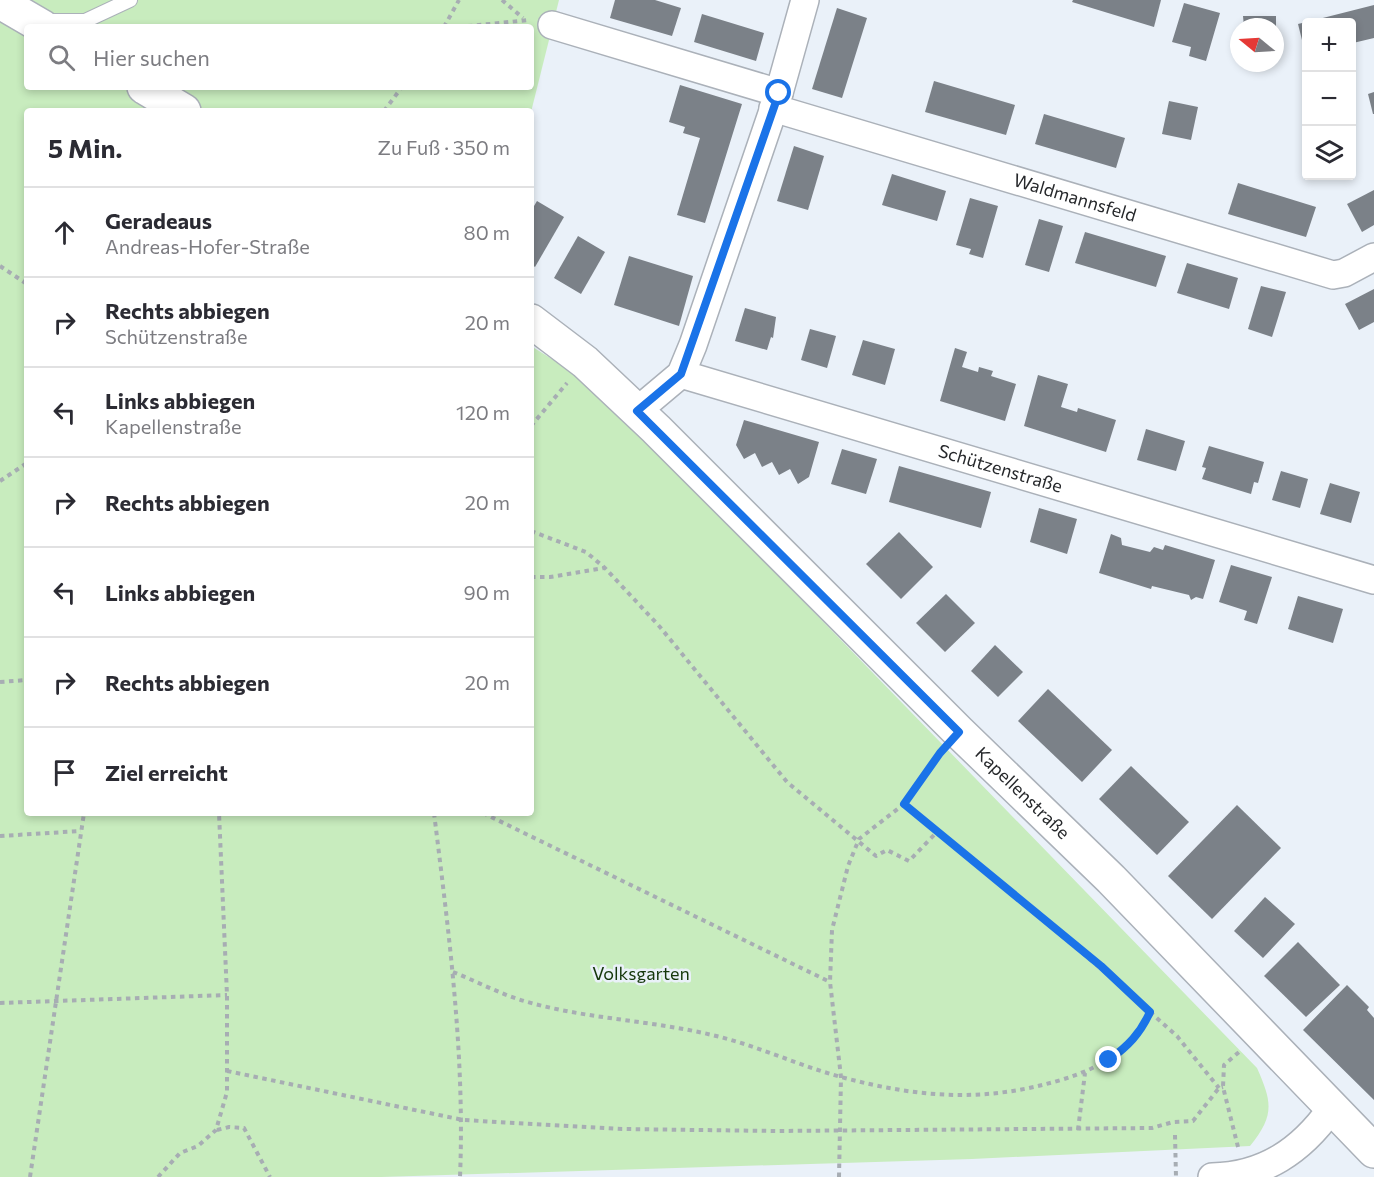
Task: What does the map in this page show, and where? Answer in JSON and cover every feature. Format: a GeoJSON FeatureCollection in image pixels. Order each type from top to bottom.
{"type":"FeatureCollection","features":[{"type":"Feature","properties":{"kind":"street"},"geometry":{"type":"LineString","coordinates":[[637,411],[681,374],[776,100],[805,0]]}},
{"type":"Feature","properties":{"kind":"street"},"geometry":{"type":"LineString","coordinates":[[0,2],[37,23]]}},
{"type":"Feature","properties":{"kind":"street","name":"Waldmannsfeld"},"geometry":{"type":"LineString","coordinates":[[552,25],[776,100],[1333,274],[1344,273],[1374,257]]}},
{"type":"Feature","properties":{"kind":"street"},"geometry":{"type":"LineString","coordinates":[[149,90],[179,108]]}},
{"type":"Feature","properties":{"kind":"street","name":"Kapellenstraße"},"geometry":{"type":"LineString","coordinates":[[534,323],[585,362],[637,411],[959,732],[1111,879],[1374,1151]]}},
{"type":"Feature","properties":{"kind":"street","name":"Schützenstraße"},"geometry":{"type":"LineString","coordinates":[[681,374],[1374,580]]}},
{"type":"Feature","properties":{"kind":"street"},"geometry":{"type":"LineString","coordinates":[[1212,1177],[1246,1174],[1276,1162],[1302,1141],[1331,1109]]}},
{"type":"Feature","properties":{"kind":"lane"},"geometry":{"type":"LineString","coordinates":[[37,23],[85,21],[129,0]]}},
{"type":"Feature","properties":{"kind":"path"},"geometry":{"type":"LineString","coordinates":[[446,24],[459,0]]}},
{"type":"Feature","properties":{"kind":"path"},"geometry":{"type":"LineString","coordinates":[[502,0],[523,18]]}},
{"type":"Feature","properties":{"kind":"path"},"geometry":{"type":"LineString","coordinates":[[480,24],[523,18],[552,25]]}},
{"type":"Feature","properties":{"kind":"path"},"geometry":{"type":"LineString","coordinates":[[386,108],[400,90]]}},
{"type":"Feature","properties":{"kind":"path"},"geometry":{"type":"LineString","coordinates":[[0,266],[24,282]]}},
{"type":"Feature","properties":{"kind":"path"},"geometry":{"type":"LineString","coordinates":[[534,422],[585,362]]}},
{"type":"Feature","properties":{"kind":"path"},"geometry":{"type":"LineString","coordinates":[[0,481],[24,465]]}},
{"type":"Feature","properties":{"kind":"path"},"geometry":{"type":"LineString","coordinates":[[534,532],[586,552],[605,568],[660,627],[787,782],[859,839],[876,856],[887,850],[909,861],[936,833]]}},
{"type":"Feature","properties":{"kind":"path"},"geometry":{"type":"LineString","coordinates":[[534,577],[550,577],[605,568]]}},
{"type":"Feature","properties":{"kind":"path"},"geometry":{"type":"LineString","coordinates":[[0,682],[24,680]]}},
{"type":"Feature","properties":{"kind":"path"},"geometry":{"type":"LineString","coordinates":[[839,1177],[842,1131],[841,1077],[830,982],[832,930],[849,866],[859,839],[904,804],[940,753],[959,732]]}},
{"type":"Feature","properties":{"kind":"path"},"geometry":{"type":"LineString","coordinates":[[904,804],[936,833],[983,868],[1101,966],[1177,1036],[1221,1087]]}},
{"type":"Feature","properties":{"kind":"path"},"geometry":{"type":"LineString","coordinates":[[30,1177],[54,1001],[84,816]]}},
{"type":"Feature","properties":{"kind":"path"},"geometry":{"type":"LineString","coordinates":[[216,1130],[226,1092],[227,1071],[227,995],[219,816]]}},
{"type":"Feature","properties":{"kind":"path"},"geometry":{"type":"LineString","coordinates":[[435,816],[453,972],[463,1120],[459,1177]]}},
{"type":"Feature","properties":{"kind":"path"},"geometry":{"type":"LineString","coordinates":[[489,816],[830,982]]}},
{"type":"Feature","properties":{"kind":"path"},"geometry":{"type":"LineString","coordinates":[[0,836],[81,831]]}},
{"type":"Feature","properties":{"kind":"path"},"geometry":{"type":"LineString","coordinates":[[453,972],[524,1001],[724,1038],[841,1077],[918,1094],[964,1097],[1036,1088],[1085,1072],[1109,1060],[1130,1045],[1142,1029],[1150,1012]]}},
{"type":"Feature","properties":{"kind":"path"},"geometry":{"type":"LineString","coordinates":[[0,1004],[227,995]]}},
{"type":"Feature","properties":{"kind":"path"},"geometry":{"type":"LineString","coordinates":[[1246,1174],[1221,1087],[1224,1065],[1260,1034]]}},
{"type":"Feature","properties":{"kind":"path"},"geometry":{"type":"LineString","coordinates":[[227,1071],[463,1120],[622,1129],[842,1131],[1152,1128],[1173,1122],[1193,1121],[1221,1087]]}},
{"type":"Feature","properties":{"kind":"path"},"geometry":{"type":"LineString","coordinates":[[1078,1130],[1085,1072]]}},
{"type":"Feature","properties":{"kind":"path"},"geometry":{"type":"LineString","coordinates":[[158,1177],[180,1153],[198,1146],[216,1130],[229,1127],[244,1128],[270,1177]]}},
{"type":"Feature","properties":{"kind":"path"},"geometry":{"type":"LineString","coordinates":[[1175,1135],[1176,1177]]}},
{"type":"Feature","properties":{"kind":"green space","name":"Volksgarten"},"geometry":{"type":"Polygon","coordinates":[[[15,0],[559,0],[532,108],[24,108],[24,816],[534,816],[534,348],[592,384],[1257,1068],[1266,1090],[1268,1108],[1264,1126],[1250,1146],[972,1159],[381,1177],[0,1177],[0,13],[24,27],[24,90],[534,90],[534,24],[56,24],[15,0]]]}},
{"type":"Feature","properties":{"kind":"building"},"geometry":{"type":"Polygon","coordinates":[[[615,0],[655,0],[681,8],[672,36],[610,18],[615,0]]]}},
{"type":"Feature","properties":{"kind":"building"},"geometry":{"type":"Polygon","coordinates":[[[1073,0],[1161,0],[1154,27],[1072,2],[1073,0]]]}},
{"type":"Feature","properties":{"kind":"building"},"geometry":{"type":"Polygon","coordinates":[[[1184,3],[1220,13],[1206,61],[1189,56],[1191,47],[1172,42],[1184,3]]]}},
{"type":"Feature","properties":{"kind":"building"},"geometry":{"type":"Polygon","coordinates":[[[1374,5],[1374,38],[1356,42],[1356,18],[1323,18],[1374,5]]]}},
{"type":"Feature","properties":{"kind":"building"},"geometry":{"type":"Polygon","coordinates":[[[837,8],[867,18],[842,98],[812,89],[837,8]]]}},
{"type":"Feature","properties":{"kind":"building"},"geometry":{"type":"Polygon","coordinates":[[[702,14],[764,33],[756,61],[694,42],[702,14]]]}},
{"type":"Feature","properties":{"kind":"building"},"geometry":{"type":"Polygon","coordinates":[[[1243,16],[1276,16],[1276,18],[1243,18],[1243,16]]]}},
{"type":"Feature","properties":{"kind":"building"},"geometry":{"type":"Polygon","coordinates":[[[1302,23],[1302,40],[1298,24],[1302,23]]]}},
{"type":"Feature","properties":{"kind":"building"},"geometry":{"type":"Polygon","coordinates":[[[934,81],[1015,105],[1006,135],[925,112],[934,81]]]}},
{"type":"Feature","properties":{"kind":"building"},"geometry":{"type":"Polygon","coordinates":[[[680,85],[742,104],[705,223],[677,215],[700,138],[683,133],[685,127],[669,122],[680,85]]]}},
{"type":"Feature","properties":{"kind":"building"},"geometry":{"type":"Polygon","coordinates":[[[1374,92],[1374,114],[1373,114],[1368,94],[1374,92]]]}},
{"type":"Feature","properties":{"kind":"building"},"geometry":{"type":"Polygon","coordinates":[[[1169,101],[1198,107],[1191,140],[1162,134],[1169,101]]]}},
{"type":"Feature","properties":{"kind":"building"},"geometry":{"type":"Polygon","coordinates":[[[1044,114],[1125,138],[1116,168],[1035,144],[1044,114]]]}},
{"type":"Feature","properties":{"kind":"building"},"geometry":{"type":"Polygon","coordinates":[[[794,146],[824,156],[808,210],[777,201],[794,146]]]}},
{"type":"Feature","properties":{"kind":"building"},"geometry":{"type":"Polygon","coordinates":[[[892,174],[946,191],[937,221],[882,205],[892,174]]]}},
{"type":"Feature","properties":{"kind":"building"},"geometry":{"type":"Polygon","coordinates":[[[1238,183],[1316,207],[1306,237],[1228,214],[1238,183]]]}},
{"type":"Feature","properties":{"kind":"building"},"geometry":{"type":"Polygon","coordinates":[[[1374,190],[1374,225],[1362,232],[1347,204],[1374,190]]]}},
{"type":"Feature","properties":{"kind":"building"},"geometry":{"type":"Polygon","coordinates":[[[970,198],[998,206],[983,258],[969,254],[971,249],[956,245],[970,198]]]}},
{"type":"Feature","properties":{"kind":"building"},"geometry":{"type":"Polygon","coordinates":[[[537,201],[564,217],[535,267],[534,266],[534,206],[537,201]]]}},
{"type":"Feature","properties":{"kind":"building"},"geometry":{"type":"Polygon","coordinates":[[[1039,219],[1063,226],[1049,272],[1025,265],[1039,219]]]}},
{"type":"Feature","properties":{"kind":"building"},"geometry":{"type":"Polygon","coordinates":[[[1085,232],[1166,256],[1156,287],[1075,263],[1085,232]]]}},
{"type":"Feature","properties":{"kind":"building"},"geometry":{"type":"Polygon","coordinates":[[[578,236],[605,252],[581,294],[554,278],[578,236]]]}},
{"type":"Feature","properties":{"kind":"building"},"geometry":{"type":"Polygon","coordinates":[[[629,256],[693,276],[679,326],[614,305],[629,256]]]}},
{"type":"Feature","properties":{"kind":"building"},"geometry":{"type":"Polygon","coordinates":[[[1187,263],[1238,278],[1229,309],[1177,293],[1187,263]]]}},
{"type":"Feature","properties":{"kind":"building"},"geometry":{"type":"Polygon","coordinates":[[[1261,286],[1286,292],[1272,337],[1248,329],[1261,286]]]}},
{"type":"Feature","properties":{"kind":"building"},"geometry":{"type":"Polygon","coordinates":[[[1374,289],[1374,322],[1359,330],[1345,304],[1374,289]]]}},
{"type":"Feature","properties":{"kind":"building"},"geometry":{"type":"Polygon","coordinates":[[[745,308],[776,317],[773,338],[771,337],[767,350],[735,341],[745,308]]]}},
{"type":"Feature","properties":{"kind":"building"},"geometry":{"type":"Polygon","coordinates":[[[810,329],[836,336],[827,368],[801,360],[810,329]]]}},
{"type":"Feature","properties":{"kind":"building"},"geometry":{"type":"Polygon","coordinates":[[[863,340],[895,349],[885,385],[852,375],[863,340]]]}},
{"type":"Feature","properties":{"kind":"building"},"geometry":{"type":"Polygon","coordinates":[[[955,348],[967,352],[962,367],[978,372],[979,367],[993,371],[991,376],[1016,384],[1005,421],[940,401],[955,348]]]}},
{"type":"Feature","properties":{"kind":"building"},"geometry":{"type":"Polygon","coordinates":[[[1038,375],[1068,384],[1061,407],[1077,412],[1078,408],[1116,420],[1106,452],[1024,426],[1038,375]]]}},
{"type":"Feature","properties":{"kind":"building"},"geometry":{"type":"Polygon","coordinates":[[[744,420],[819,442],[809,477],[798,484],[790,469],[779,475],[772,462],[762,467],[755,453],[744,459],[736,445],[744,420]]]}},
{"type":"Feature","properties":{"kind":"building"},"geometry":{"type":"Polygon","coordinates":[[[1146,429],[1185,441],[1176,471],[1137,460],[1146,429]]]}},
{"type":"Feature","properties":{"kind":"building"},"geometry":{"type":"Polygon","coordinates":[[[1209,446],[1264,462],[1258,483],[1254,482],[1251,494],[1202,479],[1206,468],[1202,467],[1209,446]]]}},
{"type":"Feature","properties":{"kind":"building"},"geometry":{"type":"Polygon","coordinates":[[[842,449],[877,459],[866,494],[831,484],[842,449]]]}},
{"type":"Feature","properties":{"kind":"building"},"geometry":{"type":"Polygon","coordinates":[[[899,466],[991,492],[981,528],[889,502],[899,466]]]}},
{"type":"Feature","properties":{"kind":"building"},"geometry":{"type":"Polygon","coordinates":[[[1281,471],[1308,479],[1300,508],[1272,500],[1281,471]]]}},
{"type":"Feature","properties":{"kind":"building"},"geometry":{"type":"Polygon","coordinates":[[[1330,483],[1360,492],[1351,523],[1320,514],[1330,483]]]}},
{"type":"Feature","properties":{"kind":"building"},"geometry":{"type":"Polygon","coordinates":[[[1039,508],[1077,519],[1067,554],[1030,542],[1039,508]]]}},
{"type":"Feature","properties":{"kind":"building"},"geometry":{"type":"Polygon","coordinates":[[[899,532],[933,567],[901,599],[866,564],[899,532]]]}},
{"type":"Feature","properties":{"kind":"building"},"geometry":{"type":"Polygon","coordinates":[[[1111,534],[1121,538],[1122,545],[1150,552],[1154,547],[1163,550],[1165,545],[1215,560],[1203,599],[1196,597],[1191,600],[1189,595],[1152,586],[1151,589],[1099,573],[1111,534]]]}},
{"type":"Feature","properties":{"kind":"building"},"geometry":{"type":"Polygon","coordinates":[[[1231,565],[1272,577],[1257,624],[1244,620],[1247,611],[1219,602],[1231,565]]]}},
{"type":"Feature","properties":{"kind":"building"},"geometry":{"type":"Polygon","coordinates":[[[946,594],[975,623],[945,652],[916,623],[946,594]]]}},
{"type":"Feature","properties":{"kind":"building"},"geometry":{"type":"Polygon","coordinates":[[[1298,596],[1343,609],[1333,643],[1288,629],[1298,596]]]}},
{"type":"Feature","properties":{"kind":"building"},"geometry":{"type":"Polygon","coordinates":[[[995,645],[1023,672],[998,697],[971,671],[995,645]]]}},
{"type":"Feature","properties":{"kind":"building"},"geometry":{"type":"Polygon","coordinates":[[[1048,689],[1112,750],[1082,782],[1018,721],[1048,689]]]}},
{"type":"Feature","properties":{"kind":"building"},"geometry":{"type":"Polygon","coordinates":[[[1131,766],[1189,822],[1157,855],[1099,799],[1131,766]]]}},
{"type":"Feature","properties":{"kind":"building"},"geometry":{"type":"Polygon","coordinates":[[[1237,805],[1281,848],[1212,919],[1168,876],[1237,805]]]}},
{"type":"Feature","properties":{"kind":"building"},"geometry":{"type":"Polygon","coordinates":[[[1265,897],[1295,924],[1263,958],[1234,931],[1265,897]]]}},
{"type":"Feature","properties":{"kind":"building"},"geometry":{"type":"Polygon","coordinates":[[[1298,942],[1340,985],[1306,1017],[1264,976],[1298,942]]]}},
{"type":"Feature","properties":{"kind":"building"},"geometry":{"type":"Polygon","coordinates":[[[1347,985],[1369,1007],[1367,1010],[1374,1018],[1374,1100],[1303,1030],[1347,985]]]}},
{"type":"Feature","properties":{"kind":"route"},"geometry":{"type":"LineString","coordinates":[[779,93],[681,374],[637,411],[959,732],[940,753],[904,804],[936,833],[983,868],[1101,966],[1150,1012],[1142,1029],[1130,1045],[1109,1060]]}}]}
